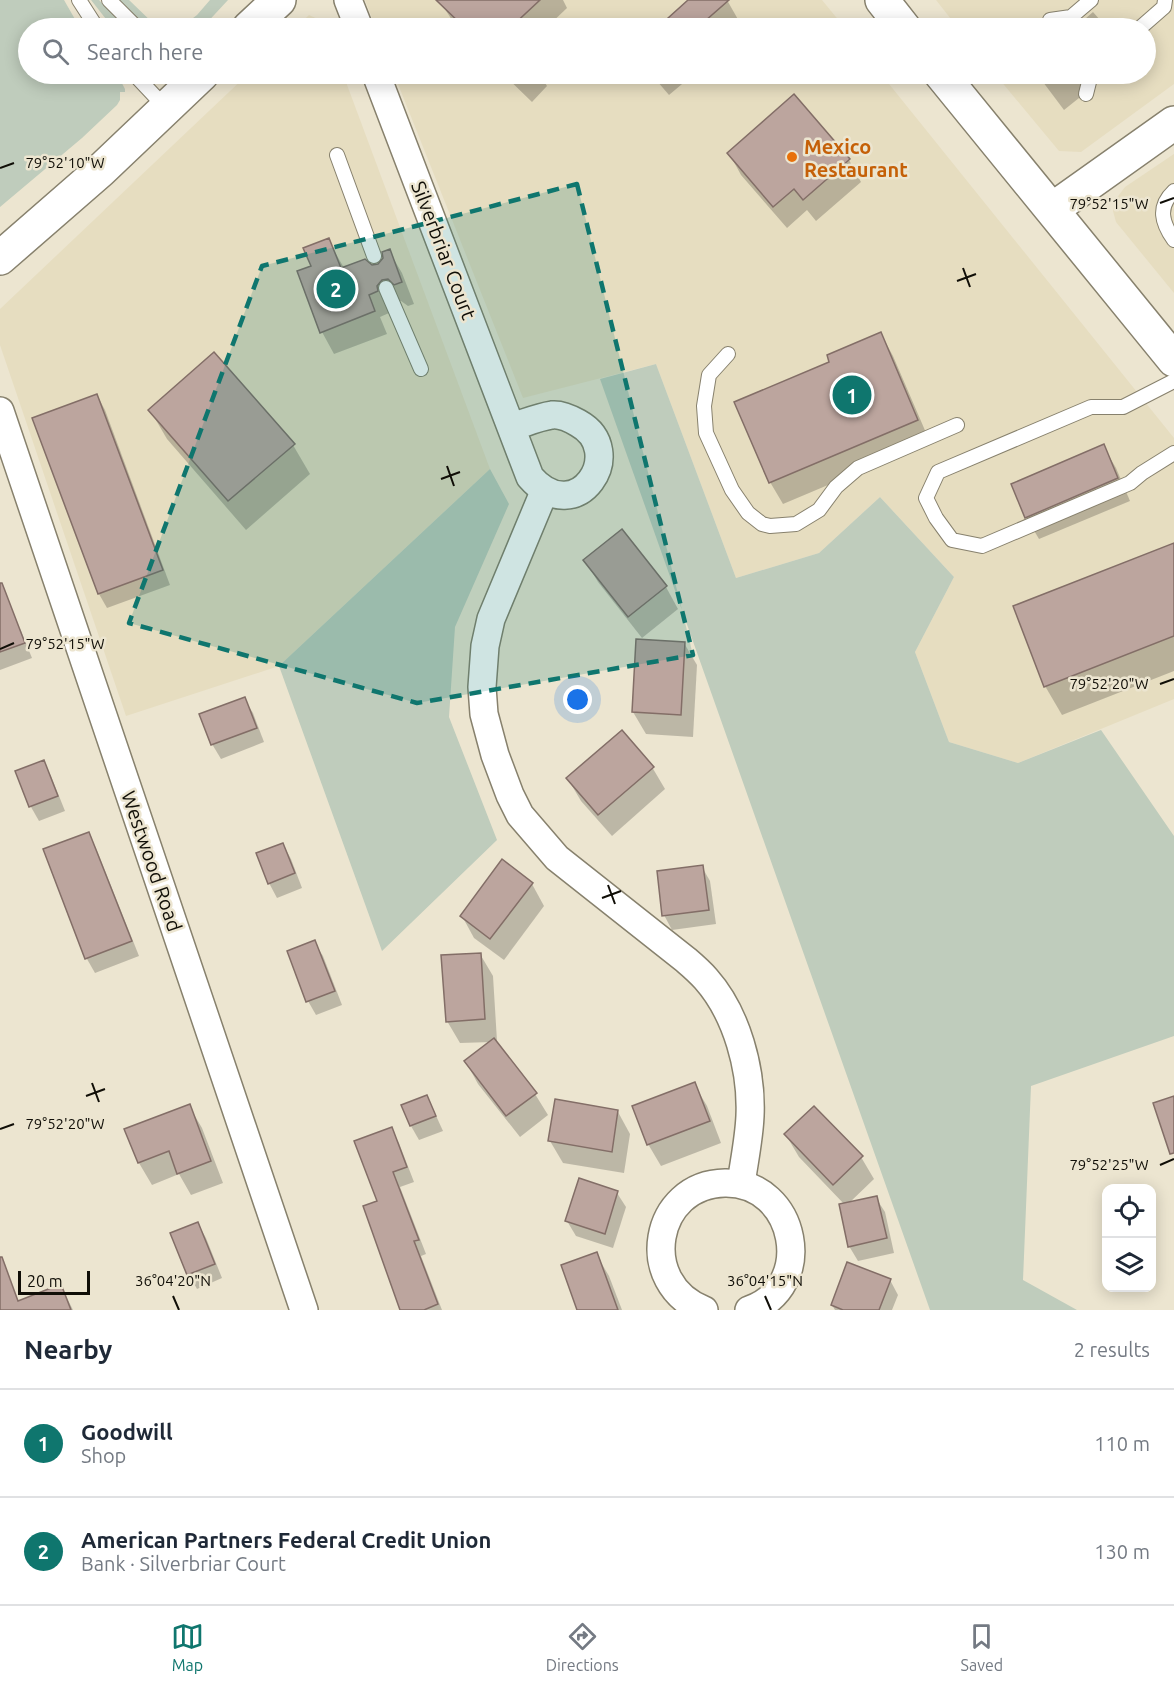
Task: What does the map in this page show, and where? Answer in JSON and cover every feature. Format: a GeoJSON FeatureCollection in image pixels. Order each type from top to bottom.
{"type":"FeatureCollection","features":[{"type":"Feature","properties":{"kind":"main road"},"geometry":{"type":"LineString","coordinates":[[260,18],[279,0]]}},
{"type":"Feature","properties":{"kind":"main road"},"geometry":{"type":"LineString","coordinates":[[882,0],[896,18]]}},
{"type":"Feature","properties":{"kind":"main road"},"geometry":{"type":"LineString","coordinates":[[0,258],[100,171],[191,84]]}},
{"type":"Feature","properties":{"kind":"main road"},"geometry":{"type":"LineString","coordinates":[[949,84],[1174,360]]}},
{"type":"Feature","properties":{"kind":"main road"},"geometry":{"type":"LineString","coordinates":[[1053,209],[1174,123]]}},
{"type":"Feature","properties":{"kind":"street"},"geometry":{"type":"LineString","coordinates":[[348,0],[355,18]]}},
{"type":"Feature","properties":{"kind":"street","name":"Silverbriar Court"},"geometry":{"type":"LineString","coordinates":[[380,84],[530,477],[544,492]]}},
{"type":"Feature","properties":{"kind":"street","name":"Westwood Road"},"geometry":{"type":"LineString","coordinates":[[0,411],[304,1310]]}},
{"type":"Feature","properties":{"kind":"street"},"geometry":{"type":"LineString","coordinates":[[512,427],[554,415],[570,418],[583,426],[594,438],[599,452],[599,466],[581,491],[557,496],[544,492],[491,619],[485,646],[482,687],[484,714],[495,755],[520,815],[539,839],[557,858],[686,960],[706,979],[721,1000],[738,1037],[746,1066],[750,1116],[741,1185]]}},
{"type":"Feature","properties":{"kind":"street"},"geometry":{"type":"LineString","coordinates":[[704,1310],[683,1298],[673,1288],[666,1275],[661,1254],[662,1232],[671,1212],[686,1196],[712,1184],[741,1185],[761,1194],[778,1209],[790,1235],[789,1265],[776,1291],[765,1301],[749,1310]]}},
{"type":"Feature","properties":{"kind":"lane"},"geometry":{"type":"LineString","coordinates":[[79,0],[91,18]]}},
{"type":"Feature","properties":{"kind":"lane"},"geometry":{"type":"LineString","coordinates":[[109,0],[127,18]]}},
{"type":"Feature","properties":{"kind":"lane"},"geometry":{"type":"LineString","coordinates":[[1064,18],[1071,17],[1091,0]]}},
{"type":"Feature","properties":{"kind":"lane"},"geometry":{"type":"LineString","coordinates":[[1151,18],[1164,7],[1166,0]]}},
{"type":"Feature","properties":{"kind":"lane"},"geometry":{"type":"LineString","coordinates":[[143,84],[166,108]]}},
{"type":"Feature","properties":{"kind":"lane"},"geometry":{"type":"LineString","coordinates":[[1086,94],[1088,84]]}},
{"type":"Feature","properties":{"kind":"lane"},"geometry":{"type":"LineString","coordinates":[[337,155],[374,256]]}},
{"type":"Feature","properties":{"kind":"lane"},"geometry":{"type":"LineString","coordinates":[[1174,191],[1167,198],[1163,208],[1166,228],[1174,240]]}},
{"type":"Feature","properties":{"kind":"lane"},"geometry":{"type":"LineString","coordinates":[[386,288],[421,369]]}},
{"type":"Feature","properties":{"kind":"lane"},"geometry":{"type":"LineString","coordinates":[[728,354],[710,375],[704,406],[706,433],[732,490],[748,513],[762,524],[770,526],[796,524],[819,510],[836,487],[858,468],[957,425]]}},
{"type":"Feature","properties":{"kind":"lane"},"geometry":{"type":"LineString","coordinates":[[1174,381],[1123,406],[1092,407],[938,472],[926,498],[936,519],[952,540],[981,546],[1130,483],[1174,453]]}},
{"type":"Feature","properties":{"kind":"highlighted area"},"geometry":{"type":"Polygon","coordinates":[[[577,184],[693,655],[417,703],[129,623],[262,266],[577,184]]]}},
{"type":"Feature","properties":{"kind":"shaded area"},"geometry":{"type":"Polygon","coordinates":[[[365,0],[822,0],[837,18],[372,18],[365,0]]]}},
{"type":"Feature","properties":{"kind":"shaded area"},"geometry":{"type":"Polygon","coordinates":[[[936,0],[1174,0],[1174,84],[1081,152],[1059,151],[1003,84],[1156,84],[1156,18],[950,18],[936,0]]]}},
{"type":"Feature","properties":{"kind":"shaded area"},"geometry":{"type":"Polygon","coordinates":[[[237,84],[347,84],[490,469],[279,666],[126,716],[0,345],[0,309],[237,84]]]}},
{"type":"Feature","properties":{"kind":"shaded area"},"geometry":{"type":"Polygon","coordinates":[[[398,84],[889,84],[1174,438],[1174,699],[1018,763],[949,742],[915,652],[954,577],[880,497],[819,553],[736,578],[656,364],[523,398],[398,84]]]}},
{"type":"Feature","properties":{"kind":"shaded area"},"geometry":{"type":"Polygon","coordinates":[[[1174,154],[1174,293],[1116,222],[1113,211],[1116,199],[1125,187],[1174,154]]]}},
{"type":"Feature","properties":{"kind":"green space"},"geometry":{"type":"Polygon","coordinates":[[[0,0],[64,0],[74,18],[18,18],[18,84],[122,84],[125,92],[120,92],[117,105],[82,138],[0,207],[0,0]]]}},
{"type":"Feature","properties":{"kind":"green space"},"geometry":{"type":"Polygon","coordinates":[[[91,0],[99,0],[116,18],[105,18],[91,0]]]}},
{"type":"Feature","properties":{"kind":"green space"},"geometry":{"type":"Polygon","coordinates":[[[119,0],[129,0],[148,18],[136,18],[119,0]]]}},
{"type":"Feature","properties":{"kind":"green space"},"geometry":{"type":"Polygon","coordinates":[[[210,0],[228,0],[211,18],[193,18],[210,0]]]}},
{"type":"Feature","properties":{"kind":"green space"},"geometry":{"type":"Polygon","coordinates":[[[656,364],[736,578],[819,553],[880,497],[954,577],[915,652],[949,742],[1018,763],[1101,730],[1174,836],[1174,1036],[1031,1086],[1023,1280],[1077,1310],[930,1310],[600,379],[656,364]]]}},
{"type":"Feature","properties":{"kind":"green space"},"geometry":{"type":"Polygon","coordinates":[[[490,469],[509,504],[455,627],[449,717],[497,840],[382,951],[279,666],[490,469]]]}},
{"type":"Feature","properties":{"kind":"building"},"geometry":{"type":"Polygon","coordinates":[[[436,0],[540,0],[521,18],[455,18],[436,0]]]}},
{"type":"Feature","properties":{"kind":"building"},"geometry":{"type":"Polygon","coordinates":[[[688,0],[729,0],[708,18],[668,18],[688,0]]]}},
{"type":"Feature","properties":{"kind":"building"},"geometry":{"type":"Polygon","coordinates":[[[794,94],[850,159],[803,200],[794,189],[773,207],[727,153],[794,94]]]}},
{"type":"Feature","properties":{"kind":"building"},"geometry":{"type":"Polygon","coordinates":[[[329,238],[341,268],[365,259],[372,265],[378,264],[383,258],[382,252],[390,249],[402,282],[394,285],[388,279],[382,280],[377,286],[378,291],[369,295],[375,311],[320,333],[297,271],[311,266],[303,248],[329,238]]]}},
{"type":"Feature","properties":{"kind":"building"},"geometry":{"type":"Polygon","coordinates":[[[881,332],[918,420],[769,483],[734,402],[829,362],[827,355],[881,332]]]}},
{"type":"Feature","properties":{"kind":"building"},"geometry":{"type":"Polygon","coordinates":[[[214,352],[295,444],[228,501],[148,410],[214,352]]]}},
{"type":"Feature","properties":{"kind":"building"},"geometry":{"type":"Polygon","coordinates":[[[97,394],[163,570],[98,594],[32,418],[97,394]]]}},
{"type":"Feature","properties":{"kind":"building"},"geometry":{"type":"Polygon","coordinates":[[[1104,444],[1118,478],[1025,518],[1011,484],[1104,444]]]}},
{"type":"Feature","properties":{"kind":"building"},"geometry":{"type":"Polygon","coordinates":[[[622,529],[667,586],[628,617],[583,560],[622,529]]]}},
{"type":"Feature","properties":{"kind":"building"},"geometry":{"type":"Polygon","coordinates":[[[1174,543],[1174,636],[1044,687],[1013,606],[1174,543]]]}},
{"type":"Feature","properties":{"kind":"building"},"geometry":{"type":"Polygon","coordinates":[[[0,583],[2,583],[25,643],[0,652],[0,583]]]}},
{"type":"Feature","properties":{"kind":"building"},"geometry":{"type":"Polygon","coordinates":[[[636,639],[685,642],[681,715],[632,712],[636,639]]]}},
{"type":"Feature","properties":{"kind":"building"},"geometry":{"type":"Polygon","coordinates":[[[245,697],[257,728],[211,745],[199,714],[245,697]]]}},
{"type":"Feature","properties":{"kind":"building"},"geometry":{"type":"Polygon","coordinates":[[[622,730],[654,767],[598,815],[566,778],[622,730]]]}},
{"type":"Feature","properties":{"kind":"building"},"geometry":{"type":"Polygon","coordinates":[[[44,760],[58,796],[29,807],[15,771],[44,760]]]}},
{"type":"Feature","properties":{"kind":"building"},"geometry":{"type":"Polygon","coordinates":[[[89,832],[132,941],[85,959],[43,849],[89,832]]]}},
{"type":"Feature","properties":{"kind":"building"},"geometry":{"type":"Polygon","coordinates":[[[283,843],[295,873],[268,884],[256,853],[283,843]]]}},
{"type":"Feature","properties":{"kind":"building"},"geometry":{"type":"Polygon","coordinates":[[[502,859],[533,883],[490,939],[460,916],[502,859]]]}},
{"type":"Feature","properties":{"kind":"building"},"geometry":{"type":"Polygon","coordinates":[[[703,865],[709,910],[662,916],[657,871],[703,865]]]}},
{"type":"Feature","properties":{"kind":"building"},"geometry":{"type":"Polygon","coordinates":[[[315,940],[335,991],[306,1002],[287,951],[315,940]]]}},
{"type":"Feature","properties":{"kind":"building"},"geometry":{"type":"Polygon","coordinates":[[[481,953],[485,1019],[446,1022],[441,955],[481,953]]]}},
{"type":"Feature","properties":{"kind":"building"},"geometry":{"type":"Polygon","coordinates":[[[494,1038],[537,1093],[506,1116],[464,1061],[494,1038]]]}},
{"type":"Feature","properties":{"kind":"building"},"geometry":{"type":"Polygon","coordinates":[[[695,1082],[710,1121],[647,1145],[632,1106],[695,1082]]]}},
{"type":"Feature","properties":{"kind":"building"},"geometry":{"type":"Polygon","coordinates":[[[427,1095],[436,1116],[410,1126],[401,1105],[427,1095]]]}},
{"type":"Feature","properties":{"kind":"building"},"geometry":{"type":"Polygon","coordinates":[[[1174,1096],[1174,1153],[1170,1154],[1153,1103],[1174,1096]]]}},
{"type":"Feature","properties":{"kind":"building"},"geometry":{"type":"Polygon","coordinates":[[[555,1099],[618,1110],[612,1152],[548,1141],[555,1099]]]}},
{"type":"Feature","properties":{"kind":"building"},"geometry":{"type":"Polygon","coordinates":[[[190,1104],[211,1161],[177,1174],[169,1151],[138,1163],[124,1129],[190,1104]]]}},
{"type":"Feature","properties":{"kind":"building"},"geometry":{"type":"Polygon","coordinates":[[[814,1106],[863,1156],[833,1185],[784,1134],[814,1106]]]}},
{"type":"Feature","properties":{"kind":"building"},"geometry":{"type":"Polygon","coordinates":[[[392,1127],[407,1167],[393,1172],[419,1240],[414,1241],[438,1304],[424,1310],[400,1310],[363,1206],[377,1201],[354,1141],[392,1127]]]}},
{"type":"Feature","properties":{"kind":"building"},"geometry":{"type":"Polygon","coordinates":[[[579,1178],[618,1191],[605,1234],[565,1221],[579,1178]]]}},
{"type":"Feature","properties":{"kind":"building"},"geometry":{"type":"Polygon","coordinates":[[[877,1196],[887,1238],[848,1247],[839,1204],[877,1196]]]}},
{"type":"Feature","properties":{"kind":"building"},"geometry":{"type":"Polygon","coordinates":[[[198,1222],[215,1264],[187,1275],[170,1233],[198,1222]]]}},
{"type":"Feature","properties":{"kind":"building"},"geometry":{"type":"Polygon","coordinates":[[[597,1252],[618,1310],[577,1310],[561,1265],[597,1252]]]}},
{"type":"Feature","properties":{"kind":"building"},"geometry":{"type":"Polygon","coordinates":[[[0,1257],[2,1257],[18,1301],[61,1284],[71,1310],[0,1310],[0,1257]]]}},
{"type":"Feature","properties":{"kind":"building"},"geometry":{"type":"Polygon","coordinates":[[[847,1262],[891,1279],[879,1310],[843,1310],[831,1305],[847,1262]]]}},
{"type":"Feature","properties":{"kind":"place","name":"Mexico Restaurant"},"geometry":{"type":"Point","coordinates":[792,157]}},
{"type":"Feature","properties":{"kind":"place","name":"American Partners Federal Credit Union"},"geometry":{"type":"Point","coordinates":[336,289]}},
{"type":"Feature","properties":{"kind":"place","name":"Goodwill"},"geometry":{"type":"Point","coordinates":[852,395]}}]}
